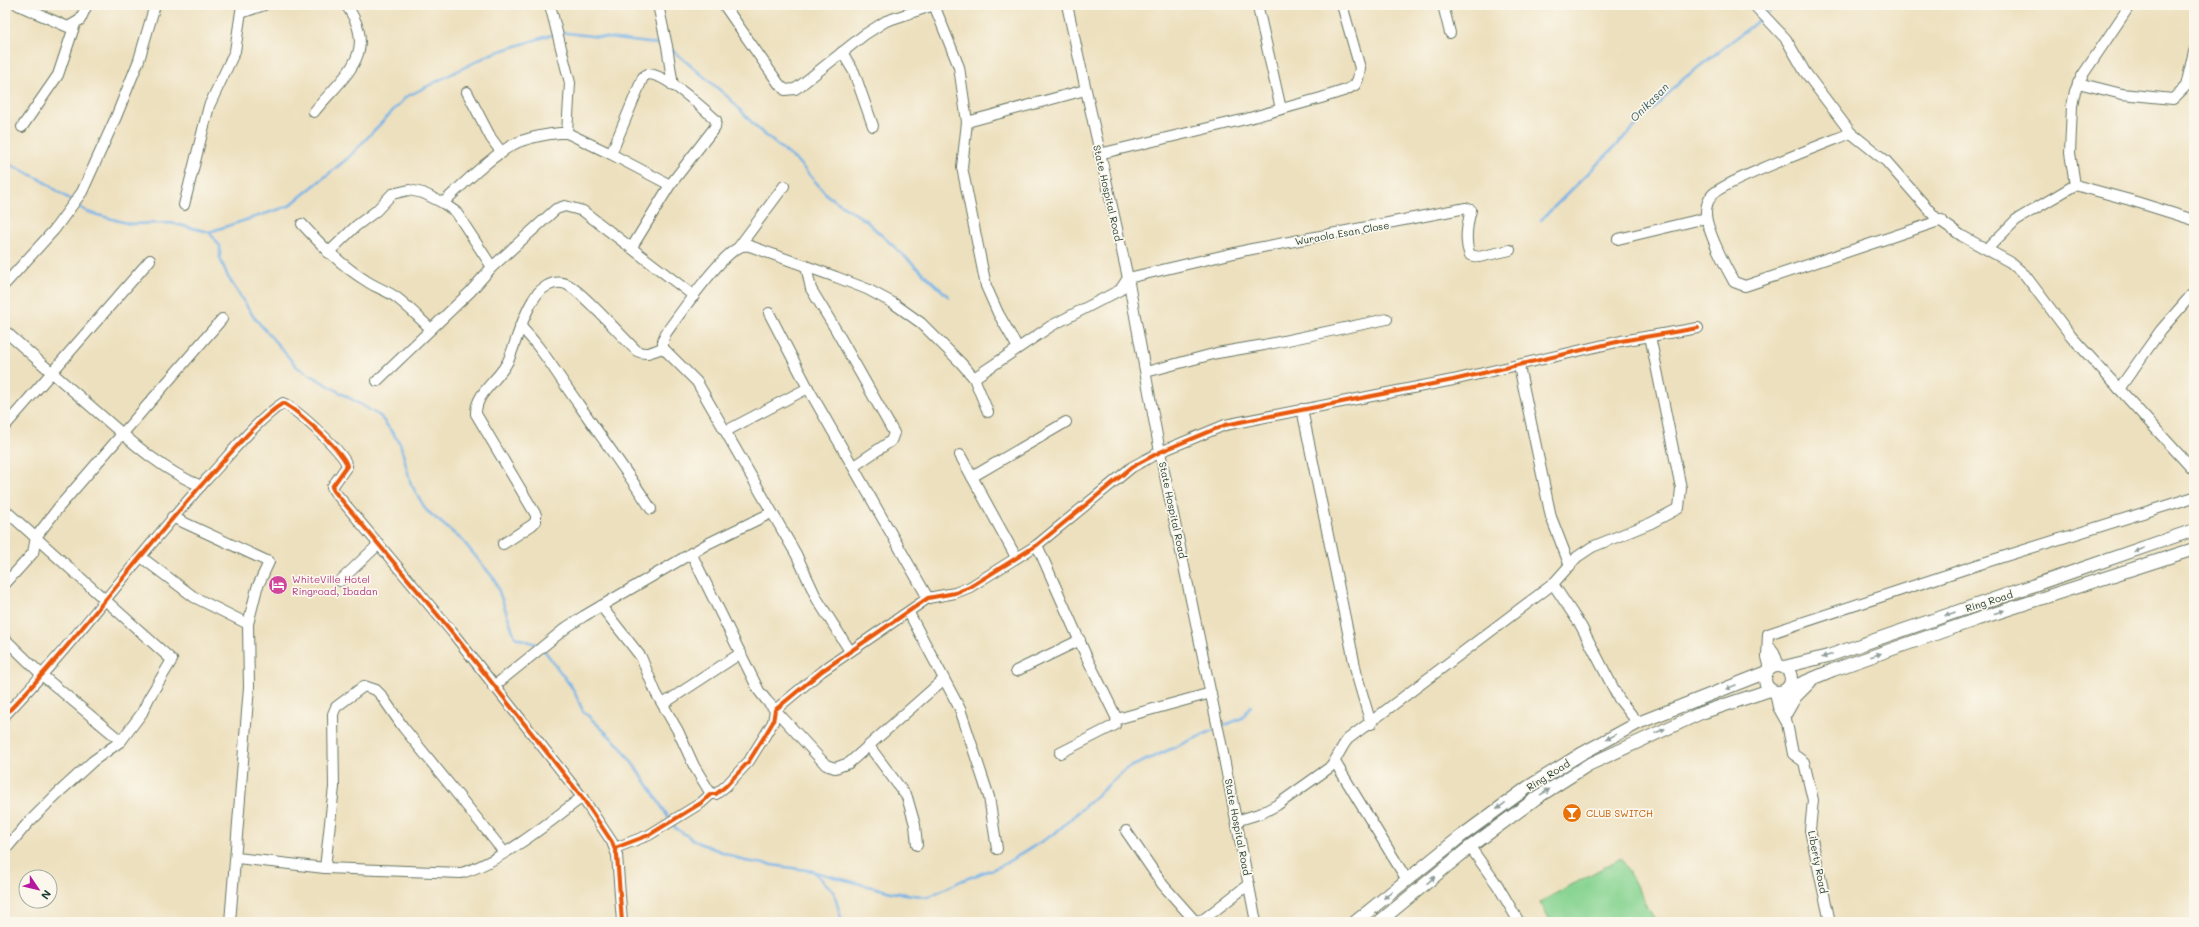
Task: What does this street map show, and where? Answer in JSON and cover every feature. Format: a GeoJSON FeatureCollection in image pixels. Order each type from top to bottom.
{"type":"FeatureCollection","features":[{"type":"Feature","properties":{"kind":"main road","name":"Ring Road"},"geometry":{"type":"LineString","coordinates":[[1355,922],[1460,837],[1528,787],[1581,754],[1638,723],[1775,669],[1828,656],[2194,530]]}},
{"type":"Feature","properties":{"kind":"main road","name":"Ring Road"},"geometry":{"type":"LineString","coordinates":[[1379,922],[1470,847],[1538,796],[1588,765],[1701,713],[1779,691],[1978,619],[2194,549]]}},
{"type":"Feature","properties":{"kind":"main road"},"geometry":{"type":"LineString","coordinates":[[1775,669],[1789,671],[1791,677],[1779,691],[1765,682],[1775,669]]}},
{"type":"Feature","properties":{"kind":"main road"},"geometry":{"type":"LineString","coordinates":[[1787,711],[1795,697],[1814,678]]}},
{"type":"Feature","properties":{"kind":"street"},"geometry":{"type":"LineString","coordinates":[[18,5],[68,27],[80,20],[86,5]]}},
{"type":"Feature","properties":{"kind":"street"},"geometry":{"type":"LineString","coordinates":[[5,284],[54,230],[82,192],[116,117],[139,60],[155,5]]}},
{"type":"Feature","properties":{"kind":"street"},"geometry":{"type":"LineString","coordinates":[[314,112],[355,63],[360,50],[361,41],[358,25],[346,5]]}},
{"type":"Feature","properties":{"kind":"street"},"geometry":{"type":"LineString","coordinates":[[550,5],[570,83],[567,133]]}},
{"type":"Feature","properties":{"kind":"street"},"geometry":{"type":"LineString","coordinates":[[658,5],[668,46],[673,86]]}},
{"type":"Feature","properties":{"kind":"street"},"geometry":{"type":"LineString","coordinates":[[724,5],[785,90],[795,89],[802,85],[842,52],[886,21],[934,5],[960,67],[967,122],[962,167],[986,286],[998,313],[1018,348]]}},
{"type":"Feature","properties":{"kind":"street","name":"State Hospital Road"},"geometry":{"type":"LineString","coordinates":[[1067,5],[1099,154],[1128,278],[1160,452],[1217,721],[1256,922]]}},
{"type":"Feature","properties":{"kind":"street"},"geometry":{"type":"LineString","coordinates":[[1099,154],[1281,109],[1346,90],[1355,85],[1360,68],[1342,5]]}},
{"type":"Feature","properties":{"kind":"street"},"geometry":{"type":"LineString","coordinates":[[1443,5],[1450,33]]}},
{"type":"Feature","properties":{"kind":"street"},"geometry":{"type":"LineString","coordinates":[[1754,5],[1786,39],[1805,72],[1851,133],[1886,161],[1935,217],[1942,220],[1962,236],[1988,248],[2025,274],[2071,336],[2194,471]]}},
{"type":"Feature","properties":{"kind":"street"},"geometry":{"type":"LineString","coordinates":[[2075,185],[2070,153],[2072,106],[2078,83],[2130,5]]}},
{"type":"Feature","properties":{"kind":"street"},"geometry":{"type":"LineString","coordinates":[[184,205],[204,119],[235,50],[241,9],[257,6]]}},
{"type":"Feature","properties":{"kind":"street"},"geometry":{"type":"LineString","coordinates":[[1259,12],[1281,109]]}},
{"type":"Feature","properties":{"kind":"street"},"geometry":{"type":"LineString","coordinates":[[22,127],[58,75],[75,24]]}},
{"type":"Feature","properties":{"kind":"street"},"geometry":{"type":"LineString","coordinates":[[2078,83],[2122,94],[2173,99],[2186,86],[2194,51]]}},
{"type":"Feature","properties":{"kind":"street"},"geometry":{"type":"LineString","coordinates":[[842,52],[854,72],[873,126]]}},
{"type":"Feature","properties":{"kind":"street"},"geometry":{"type":"LineString","coordinates":[[611,154],[643,78],[648,74],[652,74],[673,86],[698,103],[716,120],[717,123],[670,185],[632,247]]}},
{"type":"Feature","properties":{"kind":"street"},"geometry":{"type":"LineString","coordinates":[[967,122],[1085,90]]}},
{"type":"Feature","properties":{"kind":"street"},"geometry":{"type":"LineString","coordinates":[[467,92],[491,138],[502,153]]}},
{"type":"Feature","properties":{"kind":"street"},"geometry":{"type":"LineString","coordinates":[[443,203],[457,189],[502,153],[520,142],[553,133],[567,133],[670,185]]}},
{"type":"Feature","properties":{"kind":"street"},"geometry":{"type":"LineString","coordinates":[[1851,133],[1719,189],[1712,194],[1708,205],[1706,218],[1726,268],[1734,282],[1745,286],[1942,220]]}},
{"type":"Feature","properties":{"kind":"street"},"geometry":{"type":"LineString","coordinates":[[1988,248],[2016,220],[2075,185],[2194,220]]}},
{"type":"Feature","properties":{"kind":"street"},"geometry":{"type":"LineString","coordinates":[[784,186],[738,248],[726,257],[666,333],[663,340],[663,348],[692,375],[726,431],[771,513],[796,554],[817,598],[850,652]]}},
{"type":"Feature","properties":{"kind":"street"},"geometry":{"type":"LineString","coordinates":[[328,253],[356,226],[376,211],[392,194],[409,190],[423,193],[443,203],[456,212],[492,267]]}},
{"type":"Feature","properties":{"kind":"street"},"geometry":{"type":"LineString","coordinates":[[377,381],[470,292],[492,267],[556,208],[566,206],[583,210],[694,296]]}},
{"type":"Feature","properties":{"kind":"street","name":"Wuraola Esan Close"},"geometry":{"type":"LineString","coordinates":[[1128,278],[1247,250],[1466,208],[1471,210],[1468,221],[1466,246],[1470,255],[1479,257],[1510,250]]}},
{"type":"Feature","properties":{"kind":"street"},"geometry":{"type":"LineString","coordinates":[[1618,239],[1706,218]]}},
{"type":"Feature","properties":{"kind":"street"},"geometry":{"type":"LineString","coordinates":[[302,224],[328,253],[366,281],[398,298],[431,329]]}},
{"type":"Feature","properties":{"kind":"street"},"geometry":{"type":"LineString","coordinates":[[738,248],[747,245],[760,248],[867,289],[893,303],[921,323],[974,378],[988,412]]}},
{"type":"Feature","properties":{"kind":"street"},"geometry":{"type":"LineString","coordinates":[[5,426],[150,260]]}},
{"type":"Feature","properties":{"kind":"street"},"geometry":{"type":"LineString","coordinates":[[806,266],[811,289],[894,433],[891,441],[854,466]]}},
{"type":"Feature","properties":{"kind":"street"},"geometry":{"type":"LineString","coordinates":[[974,378],[1051,326],[1120,290],[1128,278]]}},
{"type":"Feature","properties":{"kind":"street"},"geometry":{"type":"LineString","coordinates":[[503,544],[532,525],[536,521],[536,515],[479,420],[476,414],[476,405],[480,396],[501,374],[507,364],[520,326],[533,299],[545,287],[558,282],[566,284],[579,294],[637,351],[649,354],[663,348]]}},
{"type":"Feature","properties":{"kind":"street"},"geometry":{"type":"LineString","coordinates":[[2119,389],[2161,330],[2194,292]]}},
{"type":"Feature","properties":{"kind":"street"},"geometry":{"type":"LineString","coordinates":[[769,313],[808,388],[854,466],[928,598]]}},
{"type":"Feature","properties":{"kind":"street"},"geometry":{"type":"LineString","coordinates":[[5,584],[33,553],[36,537],[89,471],[222,318]]}},
{"type":"Feature","properties":{"kind":"street"},"geometry":{"type":"LineString","coordinates":[[1146,372],[1216,353],[1264,345],[1387,319]]}},
{"type":"Feature","properties":{"kind":"street"},"geometry":{"type":"LineString","coordinates":[[520,326],[538,345],[652,509]]}},
{"type":"Feature","properties":{"kind":"street"},"geometry":{"type":"LineString","coordinates":[[615,848],[650,835],[706,800],[711,794],[716,794],[726,786],[749,761],[773,722],[775,710],[822,671],[928,598],[955,593],[970,587],[1037,545],[1132,467],[1160,452],[1225,425],[1519,366],[1591,347],[1698,328]]}},
{"type":"Feature","properties":{"kind":"street"},"geometry":{"type":"LineString","coordinates":[[5,331],[122,434],[187,481],[201,486]]}},
{"type":"Feature","properties":{"kind":"street"},"geometry":{"type":"LineString","coordinates":[[1236,821],[1262,813],[1277,805],[1335,762],[1341,747],[1348,739],[1371,724],[1553,584],[1577,557],[1592,547],[1651,523],[1679,508],[1681,488],[1650,336]]}},
{"type":"Feature","properties":{"kind":"street"},"geometry":{"type":"LineString","coordinates":[[1519,366],[1551,517],[1570,566]]}},
{"type":"Feature","properties":{"kind":"street"},"geometry":{"type":"LineString","coordinates":[[726,431],[808,388]]}},
{"type":"Feature","properties":{"kind":"street"},"geometry":{"type":"LineString","coordinates":[[5,715],[43,676],[172,517],[237,446],[283,403],[297,412],[342,454],[347,466],[332,487],[452,632],[582,798],[615,848],[622,922]]}},
{"type":"Feature","properties":{"kind":"street"},"geometry":{"type":"LineString","coordinates":[[1302,409],[1357,676],[1371,724]]}},
{"type":"Feature","properties":{"kind":"street"},"geometry":{"type":"LineString","coordinates":[[972,477],[1066,422]]}},
{"type":"Feature","properties":{"kind":"street"},"geometry":{"type":"LineString","coordinates":[[960,455],[1016,557]]}},
{"type":"Feature","properties":{"kind":"street"},"geometry":{"type":"LineString","coordinates":[[1775,669],[1774,652],[1768,644],[1768,634],[1980,564],[2194,497]]}},
{"type":"Feature","properties":{"kind":"street"},"geometry":{"type":"LineString","coordinates":[[5,510],[80,579],[172,660],[149,698],[142,713],[121,741],[93,761],[57,794],[26,824],[5,850]]}},
{"type":"Feature","properties":{"kind":"street"},"geometry":{"type":"LineString","coordinates":[[494,687],[567,627],[691,553],[744,525],[771,513]]}},
{"type":"Feature","properties":{"kind":"street"},"geometry":{"type":"LineString","coordinates":[[172,517],[269,562],[257,588],[248,624],[249,688],[237,858],[230,922]]}},
{"type":"Feature","properties":{"kind":"street"},"geometry":{"type":"LineString","coordinates":[[340,581],[379,544]]}},
{"type":"Feature","properties":{"kind":"street"},"geometry":{"type":"LineString","coordinates":[[1037,545],[1117,719],[1115,725],[1060,754]]}},
{"type":"Feature","properties":{"kind":"street"},"geometry":{"type":"LineString","coordinates":[[691,553],[759,690],[775,710],[826,765],[840,768],[849,764],[943,680]]}},
{"type":"Feature","properties":{"kind":"street"},"geometry":{"type":"LineString","coordinates":[[141,557],[194,597],[248,624]]}},
{"type":"Feature","properties":{"kind":"street"},"geometry":{"type":"LineString","coordinates":[[1553,584],[1581,626],[1619,699],[1638,723]]}},
{"type":"Feature","properties":{"kind":"street"},"geometry":{"type":"LineString","coordinates":[[601,606],[641,657],[656,694],[678,731],[700,777],[711,794]]}},
{"type":"Feature","properties":{"kind":"street"},"geometry":{"type":"LineString","coordinates":[[909,612],[943,680],[960,709],[990,797],[997,849]]}},
{"type":"Feature","properties":{"kind":"street"},"geometry":{"type":"LineString","coordinates":[[5,638],[43,676],[121,741]]}},
{"type":"Feature","properties":{"kind":"street"},"geometry":{"type":"LineString","coordinates":[[1016,671],[1080,640]]}},
{"type":"Feature","properties":{"kind":"street"},"geometry":{"type":"LineString","coordinates":[[663,704],[741,654]]}},
{"type":"Feature","properties":{"kind":"street"},"geometry":{"type":"LineString","coordinates":[[325,868],[334,787],[332,714],[336,707],[364,686],[376,690],[381,695],[403,727],[504,852]]}},
{"type":"Feature","properties":{"kind":"street"},"geometry":{"type":"LineString","coordinates":[[1779,691],[1787,711],[1786,723]]}},
{"type":"Feature","properties":{"kind":"street","name":"Liberty Road"},"geometry":{"type":"LineString","coordinates":[[1779,691],[1778,707],[1786,723],[1793,754],[1804,762],[1813,800],[1810,830],[1830,922]]}},
{"type":"Feature","properties":{"kind":"street"},"geometry":{"type":"LineString","coordinates":[[1117,719],[1211,692]]}},
{"type":"Feature","properties":{"kind":"street"},"geometry":{"type":"LineString","coordinates":[[869,746],[907,797],[915,824],[918,845]]}},
{"type":"Feature","properties":{"kind":"street"},"geometry":{"type":"LineString","coordinates":[[1335,762],[1408,880]]}},
{"type":"Feature","properties":{"kind":"street"},"geometry":{"type":"LineString","coordinates":[[237,858],[325,868],[461,873],[482,866],[582,798]]}},
{"type":"Feature","properties":{"kind":"street"},"geometry":{"type":"LineString","coordinates":[[1126,831],[1163,885],[1195,921],[1204,919],[1249,884]]}},
{"type":"Feature","properties":{"kind":"street"},"geometry":{"type":"LineString","coordinates":[[1470,847],[1498,886],[1519,922]]}},
{"type":"Feature","properties":{"kind":"green space"},"geometry":{"type":"Polygon","coordinates":[[[1621,858],[1656,922],[1551,922],[1540,902],[1621,858]]]}},
{"type":"Feature","properties":{"kind":"waterway","name":"Onikasan"},"geometry":{"type":"LineString","coordinates":[[1767,14],[1778,5]]}},
{"type":"Feature","properties":{"kind":"waterway","name":"Onikasan"},"geometry":{"type":"LineString","coordinates":[[1541,220],[1682,80],[1763,17]]}},
{"type":"Feature","properties":{"kind":"waterway"},"geometry":{"type":"LineString","coordinates":[[559,32],[665,45]]}},
{"type":"Feature","properties":{"kind":"waterway"},"geometry":{"type":"LineString","coordinates":[[209,232],[289,206],[348,158],[406,97],[491,54],[554,34]]}},
{"type":"Feature","properties":{"kind":"waterway"},"geometry":{"type":"LineString","coordinates":[[671,49],[728,97],[758,129],[798,162],[828,196],[865,220],[949,297]]}},
{"type":"Feature","properties":{"kind":"waterway"},"geometry":{"type":"LineString","coordinates":[[5,162],[40,179],[72,201]]}},
{"type":"Feature","properties":{"kind":"waterway"},"geometry":{"type":"LineString","coordinates":[[76,204],[87,212],[130,224],[171,223],[209,232],[220,246],[220,258],[228,277],[253,316],[297,367],[380,416],[400,443],[411,484],[426,510],[463,541],[495,580],[515,637],[539,645]]}},
{"type":"Feature","properties":{"kind":"waterway"},"geometry":{"type":"LineString","coordinates":[[544,650],[573,689],[583,711],[620,746],[648,785],[670,820]]}},
{"type":"Feature","properties":{"kind":"waterway"},"geometry":{"type":"LineString","coordinates":[[1221,727],[1242,718],[1251,706]]}},
{"type":"Feature","properties":{"kind":"waterway"},"geometry":{"type":"LineString","coordinates":[[815,872],[891,892],[928,897],[963,880],[1001,866],[1054,834],[1126,769],[1216,729]]}},
{"type":"Feature","properties":{"kind":"waterway"},"geometry":{"type":"LineString","coordinates":[[673,824],[675,828],[699,843],[745,861],[813,871],[834,892],[842,922]]}},
{"type":"Feature","properties":{"kind":"cycle path"},"geometry":{"type":"LineString","coordinates":[[615,848],[649,835],[701,803],[711,794],[716,794],[726,786],[749,761],[773,722],[775,710],[822,671],[928,598],[955,593],[970,587],[1037,545],[1132,467],[1160,452],[1225,425],[1453,380],[1621,341],[1698,328]]}},
{"type":"Feature","properties":{"kind":"cycle path"},"geometry":{"type":"LineString","coordinates":[[5,715],[82,628],[206,480],[253,429],[273,410],[283,403],[299,414],[330,442],[344,460],[347,466],[332,487],[334,491],[452,632],[582,797],[612,842],[617,855],[622,922]]}},
{"type":"Feature","properties":{"kind":"place","name":"WhiteVille Hotel Ringroad, Ibadan"},"geometry":{"type":"Point","coordinates":[278,585]}},
{"type":"Feature","properties":{"kind":"place","name":"CLUB SWITCH"},"geometry":{"type":"Point","coordinates":[1572,813]}}]}
